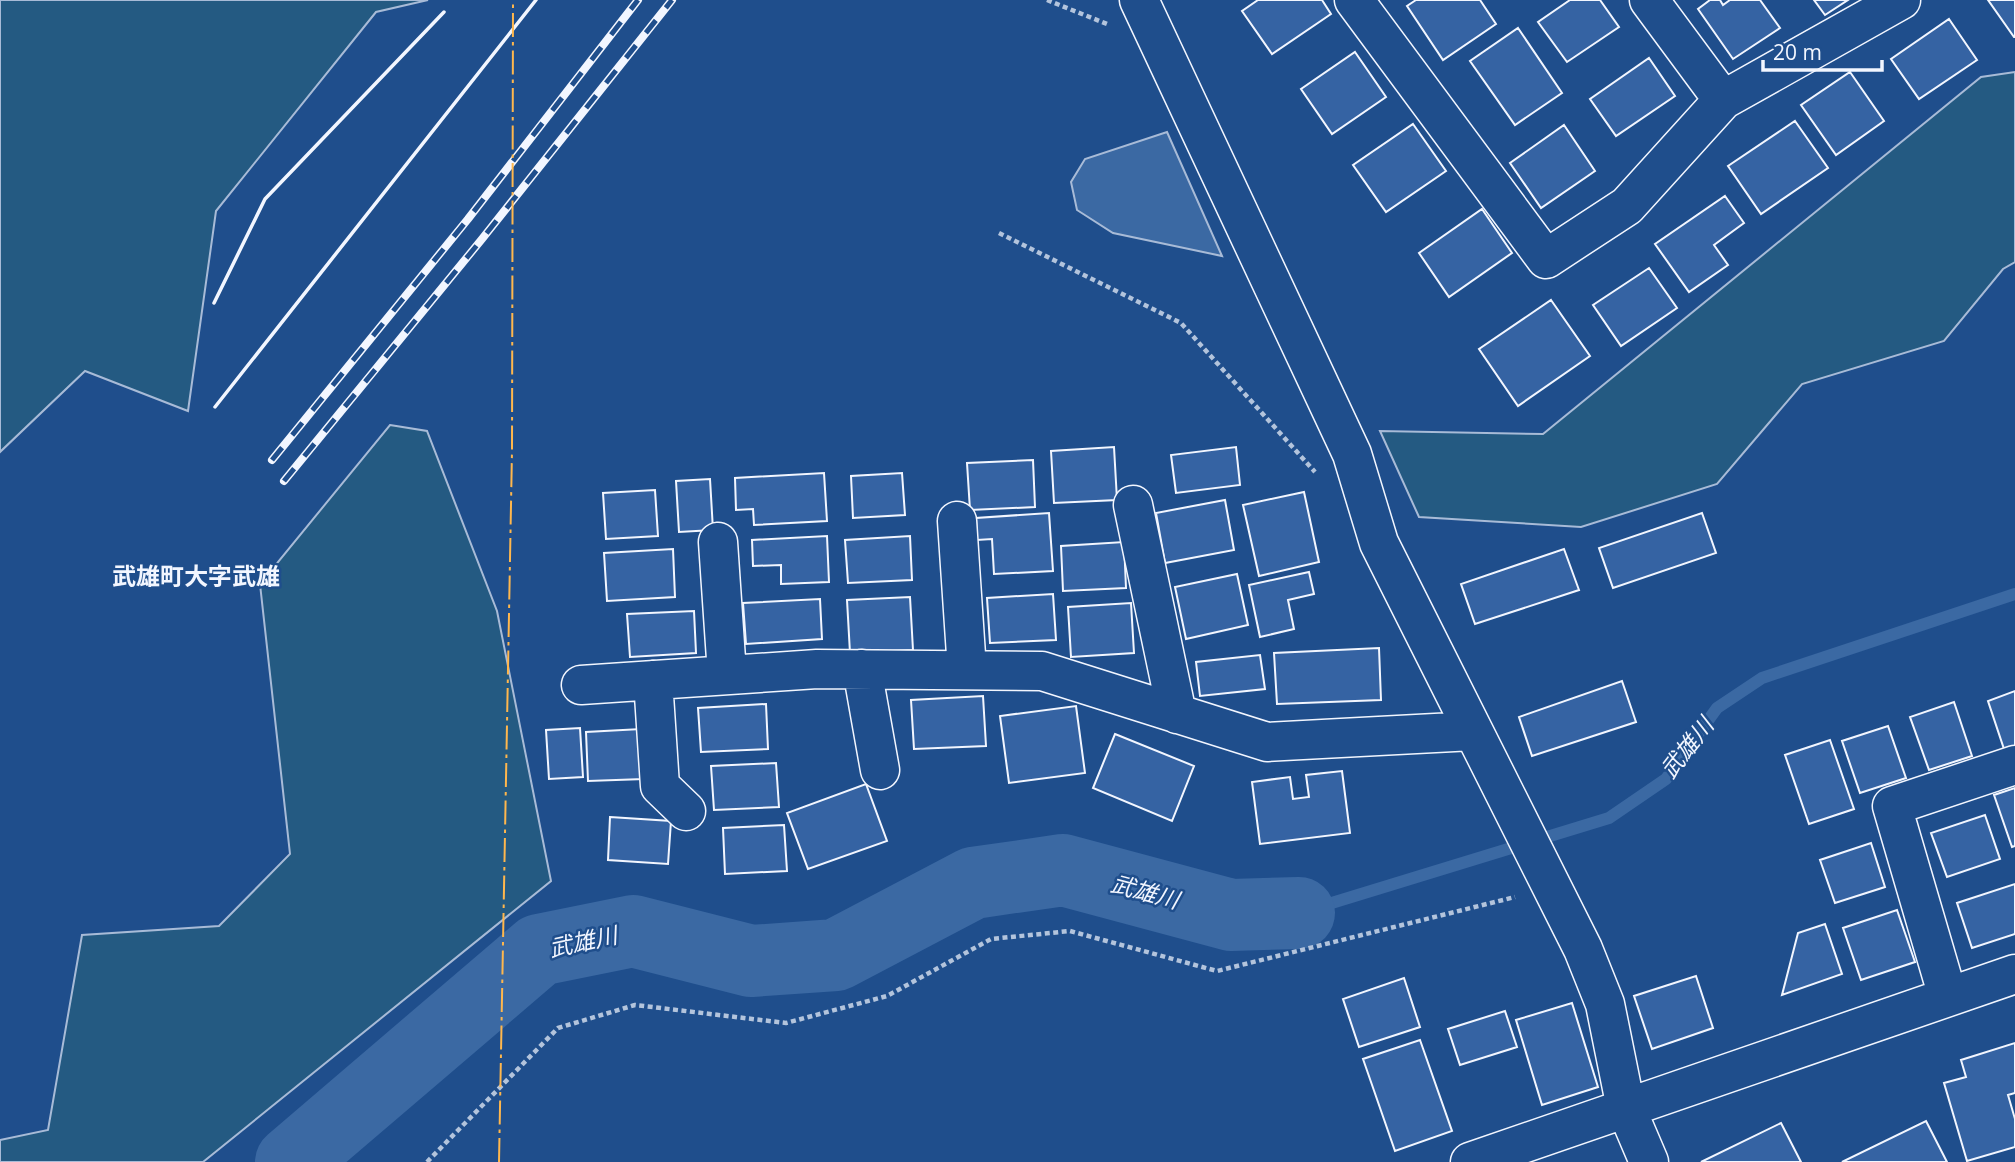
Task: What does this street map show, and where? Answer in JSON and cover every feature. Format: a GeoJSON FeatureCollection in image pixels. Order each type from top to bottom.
{"type":"FeatureCollection","features":[{"type":"Feature","properties":{"kind":"street"},"geometry":{"type":"LineString","coordinates":[[1139,0],[1352,454],[1379,543],[1583,949],[1605,1004],[1626,1108],[1649,1162]]}},
{"type":"Feature","properties":{"kind":"street"},"geometry":{"type":"LineString","coordinates":[[1354,0],[1546,259],[1627,206],[1723,100],[1901,0]]}},
{"type":"Feature","properties":{"kind":"street"},"geometry":{"type":"LineString","coordinates":[[1649,0],[1723,100]]}},
{"type":"Feature","properties":{"kind":"street"},"geometry":{"type":"LineString","coordinates":[[1133,505],[1178,714]]}},
{"type":"Feature","properties":{"kind":"street"},"geometry":{"type":"LineString","coordinates":[[957,521],[967,670]]}},
{"type":"Feature","properties":{"kind":"street"},"geometry":{"type":"LineString","coordinates":[[718,542],[727,674]]}},
{"type":"Feature","properties":{"kind":"street"},"geometry":{"type":"LineString","coordinates":[[580,685],[817,669],[1042,671],[1267,742],[1473,731]]}},
{"type":"Feature","properties":{"kind":"street"},"geometry":{"type":"LineString","coordinates":[[862,669],[880,770]]}},
{"type":"Feature","properties":{"kind":"street"},"geometry":{"type":"LineString","coordinates":[[653,680],[660,786],[686,811]]}},
{"type":"Feature","properties":{"kind":"street"},"geometry":{"type":"LineString","coordinates":[[1948,997],[1892,806],[2015,765]]}},
{"type":"Feature","properties":{"kind":"street"},"geometry":{"type":"LineString","coordinates":[[1470,1162],[2015,974]]}},
{"type":"Feature","properties":{"kind":"path"},"geometry":{"type":"LineString","coordinates":[[999,233],[1181,323],[1316,473]]}},
{"type":"Feature","properties":{"kind":"path"},"geometry":{"type":"LineString","coordinates":[[427,1162],[558,1028],[635,1005],[786,1023],[887,996],[991,939],[1070,931],[1217,971],[1552,888]]}},
{"type":"Feature","properties":{"kind":"shaded area"},"geometry":{"type":"Polygon","coordinates":[[[0,0],[428,0],[376,12],[216,211],[188,411],[85,371],[0,452],[0,0]]]}},
{"type":"Feature","properties":{"kind":"shaded area"},"geometry":{"type":"Polygon","coordinates":[[[2015,72],[2015,262],[2003,269],[1944,341],[1802,384],[1717,484],[1581,527],[1419,517],[1380,431],[1543,434],[1981,77],[2015,72]]]}},
{"type":"Feature","properties":{"kind":"shaded area"},"geometry":{"type":"Polygon","coordinates":[[[1167,132],[1222,256],[1113,233],[1077,210],[1071,182],[1085,159],[1167,132]]]}},
{"type":"Feature","properties":{"kind":"shaded area"},"geometry":{"type":"Polygon","coordinates":[[[390,425],[427,431],[497,611],[551,881],[203,1162],[0,1162],[0,1140],[48,1130],[82,935],[219,926],[290,854],[260,584],[390,425]]]}},
{"type":"Feature","properties":{"kind":"building"},"geometry":{"type":"Polygon","coordinates":[[[1258,0],[1322,0],[1331,14],[1272,54],[1242,11],[1258,0]]]}},
{"type":"Feature","properties":{"kind":"building"},"geometry":{"type":"Polygon","coordinates":[[[1416,0],[1480,0],[1496,24],[1443,60],[1407,6],[1416,0]]]}},
{"type":"Feature","properties":{"kind":"building"},"geometry":{"type":"Polygon","coordinates":[[[1570,0],[1600,0],[1619,27],[1567,62],[1538,22],[1570,0]]]}},
{"type":"Feature","properties":{"kind":"building"},"geometry":{"type":"Polygon","coordinates":[[[1710,0],[1720,0],[1723,5],[1730,0],[1760,0],[1780,28],[1733,59],[1698,9],[1710,0]]]}},
{"type":"Feature","properties":{"kind":"building"},"geometry":{"type":"Polygon","coordinates":[[[1814,0],[1848,0],[1825,15],[1814,0]]]}},
{"type":"Feature","properties":{"kind":"building"},"geometry":{"type":"Polygon","coordinates":[[[1988,0],[2015,0],[2015,37],[2014,37],[1988,0]]]}},
{"type":"Feature","properties":{"kind":"building"},"geometry":{"type":"Polygon","coordinates":[[[1949,19],[1977,60],[1919,99],[1891,59],[1949,19]]]}},
{"type":"Feature","properties":{"kind":"building"},"geometry":{"type":"Polygon","coordinates":[[[1518,28],[1562,93],[1515,125],[1470,61],[1518,28]]]}},
{"type":"Feature","properties":{"kind":"building"},"geometry":{"type":"Polygon","coordinates":[[[1355,52],[1386,97],[1332,134],[1301,89],[1355,52]]]}},
{"type":"Feature","properties":{"kind":"building"},"geometry":{"type":"Polygon","coordinates":[[[1649,58],[1675,96],[1616,136],[1590,99],[1649,58]]]}},
{"type":"Feature","properties":{"kind":"building"},"geometry":{"type":"Polygon","coordinates":[[[1850,72],[1884,121],[1836,155],[1801,105],[1850,72]]]}},
{"type":"Feature","properties":{"kind":"building"},"geometry":{"type":"Polygon","coordinates":[[[1795,121],[1828,168],[1761,214],[1728,166],[1795,121]]]}},
{"type":"Feature","properties":{"kind":"building"},"geometry":{"type":"Polygon","coordinates":[[[1413,124],[1446,171],[1386,212],[1353,165],[1413,124]]]}},
{"type":"Feature","properties":{"kind":"building"},"geometry":{"type":"Polygon","coordinates":[[[1564,125],[1595,171],[1541,208],[1510,163],[1564,125]]]}},
{"type":"Feature","properties":{"kind":"building"},"geometry":{"type":"Polygon","coordinates":[[[1725,196],[1744,223],[1714,245],[1728,265],[1689,292],[1655,244],[1725,196]]]}},
{"type":"Feature","properties":{"kind":"building"},"geometry":{"type":"Polygon","coordinates":[[[1482,209],[1512,253],[1449,297],[1419,253],[1482,209]]]}},
{"type":"Feature","properties":{"kind":"building"},"geometry":{"type":"Polygon","coordinates":[[[1649,268],[1677,308],[1621,346],[1593,305],[1649,268]]]}},
{"type":"Feature","properties":{"kind":"building"},"geometry":{"type":"Polygon","coordinates":[[[1551,300],[1590,356],[1518,406],[1479,349],[1551,300]]]}},
{"type":"Feature","properties":{"kind":"building"},"geometry":{"type":"Polygon","coordinates":[[[1114,447],[1117,500],[1054,503],[1051,451],[1114,447]]]}},
{"type":"Feature","properties":{"kind":"building"},"geometry":{"type":"Polygon","coordinates":[[[1236,447],[1240,485],[1176,493],[1171,455],[1236,447]]]}},
{"type":"Feature","properties":{"kind":"building"},"geometry":{"type":"Polygon","coordinates":[[[1033,460],[1035,507],[970,510],[967,463],[1033,460]]]}},
{"type":"Feature","properties":{"kind":"building"},"geometry":{"type":"Polygon","coordinates":[[[824,473],[827,521],[754,525],[753,509],[736,510],[735,478],[824,473]]]}},
{"type":"Feature","properties":{"kind":"building"},"geometry":{"type":"Polygon","coordinates":[[[902,473],[905,515],[853,518],[851,476],[902,473]]]}},
{"type":"Feature","properties":{"kind":"building"},"geometry":{"type":"Polygon","coordinates":[[[710,479],[713,530],[679,532],[676,481],[710,479]]]}},
{"type":"Feature","properties":{"kind":"building"},"geometry":{"type":"Polygon","coordinates":[[[655,490],[658,536],[606,539],[603,493],[655,490]]]}},
{"type":"Feature","properties":{"kind":"building"},"geometry":{"type":"Polygon","coordinates":[[[1304,492],[1319,562],[1259,576],[1243,505],[1304,492]]]}},
{"type":"Feature","properties":{"kind":"building"},"geometry":{"type":"Polygon","coordinates":[[[1225,500],[1234,550],[1165,563],[1156,513],[1225,500]]]}},
{"type":"Feature","properties":{"kind":"building"},"geometry":{"type":"Polygon","coordinates":[[[1049,513],[1053,571],[994,574],[992,539],[977,540],[976,518],[1049,513]]]}},
{"type":"Feature","properties":{"kind":"building"},"geometry":{"type":"Polygon","coordinates":[[[1702,513],[1716,553],[1613,588],[1599,548],[1702,513]]]}},
{"type":"Feature","properties":{"kind":"building"},"geometry":{"type":"Polygon","coordinates":[[[827,536],[829,582],[781,584],[781,565],[753,566],[752,540],[827,536]]]}},
{"type":"Feature","properties":{"kind":"building"},"geometry":{"type":"Polygon","coordinates":[[[910,536],[912,580],[848,583],[845,540],[910,536]]]}},
{"type":"Feature","properties":{"kind":"building"},"geometry":{"type":"Polygon","coordinates":[[[1124,542],[1126,588],[1063,591],[1061,546],[1124,542]]]}},
{"type":"Feature","properties":{"kind":"building"},"geometry":{"type":"Polygon","coordinates":[[[673,549],[675,597],[607,601],[604,553],[673,549]]]}},
{"type":"Feature","properties":{"kind":"building"},"geometry":{"type":"Polygon","coordinates":[[[1564,549],[1579,590],[1475,624],[1461,584],[1564,549]]]}},
{"type":"Feature","properties":{"kind":"building"},"geometry":{"type":"Polygon","coordinates":[[[1309,572],[1314,594],[1288,600],[1294,629],[1260,637],[1249,585],[1309,572]]]}},
{"type":"Feature","properties":{"kind":"building"},"geometry":{"type":"Polygon","coordinates":[[[1237,574],[1248,625],[1186,639],[1175,587],[1237,574]]]}},
{"type":"Feature","properties":{"kind":"building"},"geometry":{"type":"Polygon","coordinates":[[[1053,594],[1056,640],[990,643],[987,598],[1053,594]]]}},
{"type":"Feature","properties":{"kind":"building"},"geometry":{"type":"Polygon","coordinates":[[[910,597],[913,650],[850,653],[847,600],[910,597]]]}},
{"type":"Feature","properties":{"kind":"building"},"geometry":{"type":"Polygon","coordinates":[[[820,599],[822,639],[746,644],[743,603],[820,599]]]}},
{"type":"Feature","properties":{"kind":"building"},"geometry":{"type":"Polygon","coordinates":[[[1131,603],[1134,653],[1071,657],[1068,607],[1131,603]]]}},
{"type":"Feature","properties":{"kind":"building"},"geometry":{"type":"Polygon","coordinates":[[[694,611],[696,653],[630,657],[627,614],[694,611]]]}},
{"type":"Feature","properties":{"kind":"building"},"geometry":{"type":"Polygon","coordinates":[[[1379,648],[1381,700],[1277,704],[1274,653],[1379,648]]]}},
{"type":"Feature","properties":{"kind":"building"},"geometry":{"type":"Polygon","coordinates":[[[1260,655],[1265,689],[1200,696],[1196,662],[1260,655]]]}},
{"type":"Feature","properties":{"kind":"building"},"geometry":{"type":"Polygon","coordinates":[[[1622,681],[1636,722],[1532,756],[1519,717],[1622,681]]]}},
{"type":"Feature","properties":{"kind":"building"},"geometry":{"type":"Polygon","coordinates":[[[2015,691],[2015,746],[2004,749],[1988,701],[2015,691]]]}},
{"type":"Feature","properties":{"kind":"building"},"geometry":{"type":"Polygon","coordinates":[[[983,696],[986,746],[914,749],[911,700],[983,696]]]}},
{"type":"Feature","properties":{"kind":"building"},"geometry":{"type":"Polygon","coordinates":[[[1954,702],[1972,756],[1929,770],[1910,717],[1954,702]]]}},
{"type":"Feature","properties":{"kind":"building"},"geometry":{"type":"Polygon","coordinates":[[[766,704],[768,749],[701,752],[698,708],[766,704]]]}},
{"type":"Feature","properties":{"kind":"building"},"geometry":{"type":"Polygon","coordinates":[[[1076,706],[1085,773],[1009,783],[1000,716],[1076,706]]]}},
{"type":"Feature","properties":{"kind":"building"},"geometry":{"type":"Polygon","coordinates":[[[1888,726],[1906,778],[1860,793],[1842,741],[1888,726]]]}},
{"type":"Feature","properties":{"kind":"building"},"geometry":{"type":"Polygon","coordinates":[[[580,728],[583,777],[549,779],[546,730],[580,728]]]}},
{"type":"Feature","properties":{"kind":"building"},"geometry":{"type":"Polygon","coordinates":[[[641,729],[644,779],[588,781],[586,732],[641,729]]]}},
{"type":"Feature","properties":{"kind":"building"},"geometry":{"type":"Polygon","coordinates":[[[1115,734],[1194,766],[1172,821],[1093,788],[1115,734]]]}},
{"type":"Feature","properties":{"kind":"building"},"geometry":{"type":"Polygon","coordinates":[[[1830,740],[1854,809],[1809,824],[1785,755],[1830,740]]]}},
{"type":"Feature","properties":{"kind":"building"},"geometry":{"type":"Polygon","coordinates":[[[776,763],[779,807],[714,810],[711,766],[776,763]]]}},
{"type":"Feature","properties":{"kind":"building"},"geometry":{"type":"Polygon","coordinates":[[[1342,771],[1350,833],[1260,844],[1252,782],[1290,777],[1293,799],[1309,797],[1306,775],[1342,771]]]}},
{"type":"Feature","properties":{"kind":"building"},"geometry":{"type":"Polygon","coordinates":[[[866,784],[887,841],[808,869],[787,813],[866,784]]]}},
{"type":"Feature","properties":{"kind":"building"},"geometry":{"type":"Polygon","coordinates":[[[2015,788],[2015,846],[2012,847],[1994,795],[2015,788]]]}},
{"type":"Feature","properties":{"kind":"building"},"geometry":{"type":"Polygon","coordinates":[[[1985,815],[2000,859],[1947,877],[1931,833],[1985,815]]]}},
{"type":"Feature","properties":{"kind":"building"},"geometry":{"type":"Polygon","coordinates":[[[610,817],[671,821],[668,864],[608,860],[610,817]]]}},
{"type":"Feature","properties":{"kind":"building"},"geometry":{"type":"Polygon","coordinates":[[[784,825],[787,871],[725,874],[723,828],[784,825]]]}},
{"type":"Feature","properties":{"kind":"building"},"geometry":{"type":"Polygon","coordinates":[[[1871,843],[1885,887],[1835,903],[1820,860],[1871,843]]]}},
{"type":"Feature","properties":{"kind":"building"},"geometry":{"type":"Polygon","coordinates":[[[2015,884],[2015,934],[1972,948],[1957,903],[2015,884]]]}},
{"type":"Feature","properties":{"kind":"building"},"geometry":{"type":"Polygon","coordinates":[[[1897,910],[1915,962],[1861,980],[1843,928],[1897,910]]]}},
{"type":"Feature","properties":{"kind":"building"},"geometry":{"type":"Polygon","coordinates":[[[1825,924],[1842,974],[1782,995],[1798,933],[1825,924]]]}},
{"type":"Feature","properties":{"kind":"building"},"geometry":{"type":"Polygon","coordinates":[[[1696,976],[1713,1028],[1652,1049],[1634,996],[1696,976]]]}},
{"type":"Feature","properties":{"kind":"building"},"geometry":{"type":"Polygon","coordinates":[[[1404,978],[1420,1027],[1359,1047],[1343,999],[1404,978]]]}},
{"type":"Feature","properties":{"kind":"building"},"geometry":{"type":"Polygon","coordinates":[[[1572,1003],[1598,1087],[1542,1105],[1516,1020],[1572,1003]]]}},
{"type":"Feature","properties":{"kind":"building"},"geometry":{"type":"Polygon","coordinates":[[[1505,1011],[1517,1047],[1460,1065],[1448,1029],[1505,1011]]]}},
{"type":"Feature","properties":{"kind":"building"},"geometry":{"type":"Polygon","coordinates":[[[1420,1040],[1452,1131],[1395,1151],[1363,1059],[1420,1040]]]}},
{"type":"Feature","properties":{"kind":"building"},"geometry":{"type":"Polygon","coordinates":[[[2015,1043],[2015,1093],[2008,1095],[2015,1119],[2015,1147],[1967,1161],[1944,1083],[1966,1077],[1961,1060],[2015,1043]]]}},
{"type":"Feature","properties":{"kind":"building"},"geometry":{"type":"Polygon","coordinates":[[[1926,1121],[1947,1162],[1842,1162],[1926,1121]]]}},
{"type":"Feature","properties":{"kind":"building"},"geometry":{"type":"Polygon","coordinates":[[[1781,1123],[1801,1162],[1701,1162],[1781,1123]]]}},
{"type":"Feature","properties":{"kind":"waterway","name":"武雄川"},"geometry":{"type":"LineString","coordinates":[[1299,913],[1609,818],[1666,779],[1717,708],[1762,678],[2015,594]]}},
{"type":"Feature","properties":{"kind":"waterway","name":"武雄川"},"geometry":{"type":"LineString","coordinates":[[291,1162],[539,950],[633,931],[751,961],[836,955],[973,883],[1063,870],[1231,915],[1299,913]]}},
{"type":"Feature","properties":{"kind":"railway"},"geometry":{"type":"LineString","coordinates":[[272,460],[468,219],[638,0]]}},
{"type":"Feature","properties":{"kind":"railway"},"geometry":{"type":"LineString","coordinates":[[284,481],[482,239],[672,0]]}},
{"type":"Feature","properties":{"kind":"wall"},"geometry":{"type":"LineString","coordinates":[[215,407],[536,0]]}},
{"type":"Feature","properties":{"kind":"wall"},"geometry":{"type":"LineString","coordinates":[[214,303],[265,199],[444,12]]}},
{"type":"Feature","properties":{"kind":"power"},"geometry":{"type":"LineString","coordinates":[[499,1162],[512,450],[513,0]]}},
{"type":"Feature","properties":{"kind":"district","name":"武雄町大字武雄"},"geometry":{"type":"Point","coordinates":[196,577]}}]}
